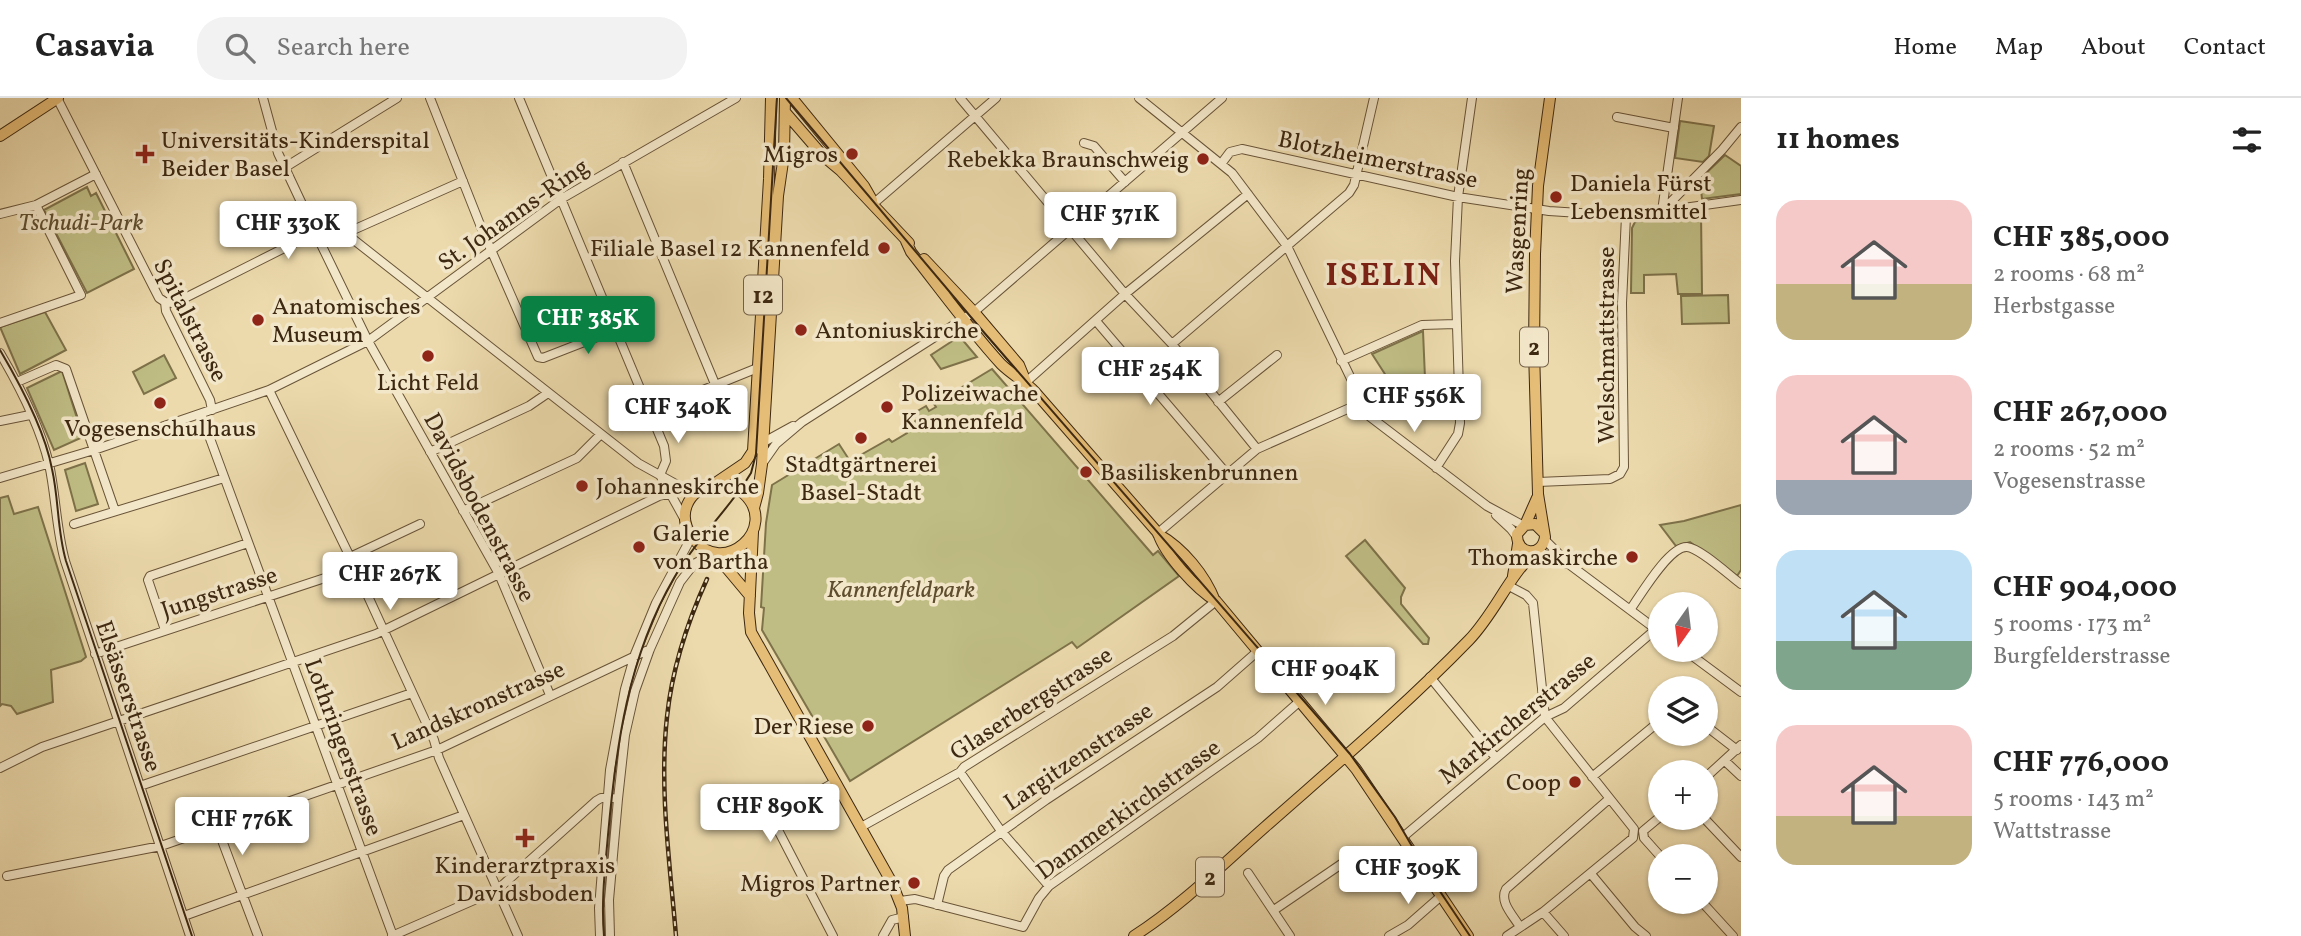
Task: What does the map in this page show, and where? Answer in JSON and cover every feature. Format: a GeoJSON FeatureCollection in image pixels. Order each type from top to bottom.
{"type":"FeatureCollection","features":[{"type":"Feature","properties":{"kind":"main road"},"geometry":{"type":"LineString","coordinates":[[0,136],[58,98]]}},
{"type":"Feature","properties":{"kind":"main road"},"geometry":{"type":"LineString","coordinates":[[774,98],[823,156],[873,204],[974,312],[1019,365],[1026,382]]}},
{"type":"Feature","properties":{"kind":"main road","name":"12"},"geometry":{"type":"LineString","coordinates":[[754,508],[764,441],[763,367],[774,98]]}},
{"type":"Feature","properties":{"kind":"main road","name":"12"},"geometry":{"type":"LineString","coordinates":[[753,451],[763,367],[786,113],[785,98]]}},
{"type":"Feature","properties":{"kind":"main road"},"geometry":{"type":"LineString","coordinates":[[792,98],[864,186],[873,204]]}},
{"type":"Feature","properties":{"kind":"main road","name":"Wasgenring"},"geometry":{"type":"LineString","coordinates":[[1545,537],[1538,494],[1534,350],[1536,210],[1550,98]]}},
{"type":"Feature","properties":{"kind":"main road"},"geometry":{"type":"LineString","coordinates":[[906,242],[962,318],[1004,367],[1026,382],[1158,533],[1178,548],[1205,580],[1216,601],[1347,757],[1468,936]]}},
{"type":"Feature","properties":{"kind":"main road"},"geometry":{"type":"LineString","coordinates":[[750,596],[714,553],[700,545],[692,536],[685,520],[686,507],[691,496],[744,464],[753,451]]}},
{"type":"Feature","properties":{"kind":"main road"},"geometry":{"type":"LineString","coordinates":[[713,484],[737,488],[754,508],[751,632],[900,901],[905,936]]}},
{"type":"Feature","properties":{"kind":"main road","name":"Wasgenring"},"geometry":{"type":"LineString","coordinates":[[1525,525],[1538,494]]}},
{"type":"Feature","properties":{"kind":"main road"},"geometry":{"type":"LineString","coordinates":[[1535,524],[1545,537],[1541,548],[1536,551],[1524,550],[1517,541],[1519,531],[1525,525],[1535,524]]}},
{"type":"Feature","properties":{"kind":"main road"},"geometry":{"type":"LineString","coordinates":[[714,553],[735,550],[745,543],[753,532]]}},
{"type":"Feature","properties":{"kind":"main road","name":"2"},"geometry":{"type":"LineString","coordinates":[[1511,581],[1517,541]]}},
{"type":"Feature","properties":{"kind":"main road","name":"2"},"geometry":{"type":"LineString","coordinates":[[1134,936],[1194,892],[1347,757],[1481,626],[1511,581],[1536,551]]}},
{"type":"Feature","properties":{"kind":"street","name":"Spitalstrasse"},"geometry":{"type":"LineString","coordinates":[[58,98],[159,298],[165,302],[166,311],[210,400],[212,410]]}},
{"type":"Feature","properties":{"kind":"street","name":"Davidsbodenstrasse"},"geometry":{"type":"LineString","coordinates":[[264,98],[284,168],[368,341],[499,575],[550,695]]}},
{"type":"Feature","properties":{"kind":"street"},"geometry":{"type":"LineString","coordinates":[[284,168],[397,98]]}},
{"type":"Feature","properties":{"kind":"street"},"geometry":{"type":"LineString","coordinates":[[430,98],[538,357],[543,358],[615,330]]}},
{"type":"Feature","properties":{"kind":"street"},"geometry":{"type":"LineString","coordinates":[[519,98],[666,454],[665,467],[660,475]]}},
{"type":"Feature","properties":{"kind":"street","name":"St. Johanns-Ring"},"geometry":{"type":"LineString","coordinates":[[0,478],[94,450],[269,390],[368,341],[561,199],[736,98]]}},
{"type":"Feature","properties":{"kind":"street"},"geometry":{"type":"LineString","coordinates":[[960,98],[1125,294],[1172,344],[1257,449]]}},
{"type":"Feature","properties":{"kind":"street"},"geometry":{"type":"LineString","coordinates":[[873,204],[996,98]]}},
{"type":"Feature","properties":{"kind":"street"},"geometry":{"type":"LineString","coordinates":[[1139,98],[1221,164],[1248,194],[1287,246],[1361,403],[1375,422],[1487,506],[1507,524],[1517,541]]}},
{"type":"Feature","properties":{"kind":"street"},"geometry":{"type":"LineString","coordinates":[[753,451],[764,441],[802,422],[974,312],[1222,98]]}},
{"type":"Feature","properties":{"kind":"street"},"geometry":{"type":"LineString","coordinates":[[1172,344],[1349,193],[1356,176],[1374,98]]}},
{"type":"Feature","properties":{"kind":"street"},"geometry":{"type":"LineString","coordinates":[[1436,468],[1458,434],[1460,423],[1455,261],[1458,197],[1472,98]]}},
{"type":"Feature","properties":{"kind":"street"},"geometry":{"type":"LineString","coordinates":[[1662,211],[1678,98]]}},
{"type":"Feature","properties":{"kind":"street"},"geometry":{"type":"LineString","coordinates":[[1617,117],[1674,128]]}},
{"type":"Feature","properties":{"kind":"street"},"geometry":{"type":"LineString","coordinates":[[1662,211],[1741,127]]}},
{"type":"Feature","properties":{"kind":"street"},"geometry":{"type":"LineString","coordinates":[[1084,143],[1094,146],[1125,182]]}},
{"type":"Feature","properties":{"kind":"street","name":"Blotzheimerstrasse"},"geometry":{"type":"LineString","coordinates":[[1221,164],[1230,152],[1242,149],[1356,176],[1536,210],[1626,216],[1741,200]]}},
{"type":"Feature","properties":{"kind":"street"},"geometry":{"type":"LineString","coordinates":[[623,162],[715,384]]}},
{"type":"Feature","properties":{"kind":"street"},"geometry":{"type":"LineString","coordinates":[[0,214],[36,205],[96,174]]}},
{"type":"Feature","properties":{"kind":"street"},"geometry":{"type":"LineString","coordinates":[[348,234],[464,181]]}},
{"type":"Feature","properties":{"kind":"street"},"geometry":{"type":"LineString","coordinates":[[1026,382],[1125,294],[1248,194]]}},
{"type":"Feature","properties":{"kind":"street"},"geometry":{"type":"LineString","coordinates":[[0,323],[81,295],[36,205]]}},
{"type":"Feature","properties":{"kind":"street","name":"Welschmattstrasse"},"geometry":{"type":"LineString","coordinates":[[1538,482],[1610,479],[1620,474],[1624,467],[1622,303],[1626,216]]}},
{"type":"Feature","properties":{"kind":"street"},"geometry":{"type":"LineString","coordinates":[[165,302],[181,300],[315,232],[331,227],[340,229],[638,463],[684,488]]}},
{"type":"Feature","properties":{"kind":"street"},"geometry":{"type":"LineString","coordinates":[[1096,321],[1227,474]]}},
{"type":"Feature","properties":{"kind":"street"},"geometry":{"type":"LineString","coordinates":[[1341,361],[1422,325],[1456,324]]}},
{"type":"Feature","properties":{"kind":"street","name":"Elsässerstrasse"},"geometry":{"type":"LineString","coordinates":[[0,354],[17,382],[49,464],[58,538],[190,936]]}},
{"type":"Feature","properties":{"kind":"street"},"geometry":{"type":"LineString","coordinates":[[1218,402],[1277,355]]}},
{"type":"Feature","properties":{"kind":"street"},"geometry":{"type":"LineString","coordinates":[[17,382],[56,365],[66,369],[115,511]]}},
{"type":"Feature","properties":{"kind":"street"},"geometry":{"type":"LineString","coordinates":[[649,412],[763,367]]}},
{"type":"Feature","properties":{"kind":"street"},"geometry":{"type":"LineString","coordinates":[[269,390],[384,630],[518,936]]}},
{"type":"Feature","properties":{"kind":"street"},"geometry":{"type":"LineString","coordinates":[[430,452],[529,406],[548,393]]}},
{"type":"Feature","properties":{"kind":"street"},"geometry":{"type":"LineString","coordinates":[[1158,533],[1257,449],[1361,403]]}},
{"type":"Feature","properties":{"kind":"street","name":"Lothringerstrasse"},"geometry":{"type":"LineString","coordinates":[[201,414],[392,936]]}},
{"type":"Feature","properties":{"kind":"street"},"geometry":{"type":"LineString","coordinates":[[0,421],[30,415]]}},
{"type":"Feature","properties":{"kind":"street"},"geometry":{"type":"LineString","coordinates":[[762,464],[776,444],[802,422]]}},
{"type":"Feature","properties":{"kind":"street"},"geometry":{"type":"LineString","coordinates":[[464,511],[578,458],[601,434]]}},
{"type":"Feature","properties":{"kind":"street"},"geometry":{"type":"LineString","coordinates":[[660,475],[685,520]]}},
{"type":"Feature","properties":{"kind":"street"},"geometry":{"type":"LineString","coordinates":[[74,524],[224,478]]}},
{"type":"Feature","properties":{"kind":"street"},"geometry":{"type":"LineString","coordinates":[[0,768],[42,747],[384,630],[668,492],[713,484]]}},
{"type":"Feature","properties":{"kind":"street"},"geometry":{"type":"LineString","coordinates":[[1487,506],[1525,525]]}},
{"type":"Feature","properties":{"kind":"street"},"geometry":{"type":"LineString","coordinates":[[350,557],[420,524]]}},
{"type":"Feature","properties":{"kind":"street"},"geometry":{"type":"LineString","coordinates":[[600,936],[599,908],[607,798],[615,733],[635,654],[656,603],[692,536]]}},
{"type":"Feature","properties":{"kind":"street"},"geometry":{"type":"LineString","coordinates":[[1545,537],[1570,565],[1648,624]]}},
{"type":"Feature","properties":{"kind":"street"},"geometry":{"type":"LineString","coordinates":[[165,630],[148,580],[150,576],[248,543]]}},
{"type":"Feature","properties":{"kind":"street"},"geometry":{"type":"LineString","coordinates":[[1630,610],[1670,556],[1681,548],[1687,547],[1697,552],[1741,584]]}},
{"type":"Feature","properties":{"kind":"street"},"geometry":{"type":"LineString","coordinates":[[1536,551],[1570,565]]}},
{"type":"Feature","properties":{"kind":"street"},"geometry":{"type":"LineString","coordinates":[[610,936],[609,900],[618,799],[625,735],[635,691],[667,607],[686,573],[694,564],[714,553]]}},
{"type":"Feature","properties":{"kind":"street","name":"Jungstrasse"},"geometry":{"type":"LineString","coordinates":[[95,654],[355,568]]}},
{"type":"Feature","properties":{"kind":"street"},"geometry":{"type":"LineString","coordinates":[[1511,581],[1533,603],[1545,717],[1609,799],[1649,844]]}},
{"type":"Feature","properties":{"kind":"street","name":"Glaserbergstrasse"},"geometry":{"type":"LineString","coordinates":[[861,827],[960,772],[1173,636],[1216,601]]}},
{"type":"Feature","properties":{"kind":"street","name":"Markircherstrasse"},"geometry":{"type":"LineString","coordinates":[[1403,837],[1545,717],[1564,708],[1648,639]]}},
{"type":"Feature","properties":{"kind":"street","name":"Landskronstrasse"},"geometry":{"type":"LineString","coordinates":[[6,876],[161,846],[437,750],[650,649]]}},
{"type":"Feature","properties":{"kind":"street","name":"Largitzenstrasse"},"geometry":{"type":"LineString","coordinates":[[937,905],[948,870],[1001,831],[1217,687],[1258,651]]}},
{"type":"Feature","properties":{"kind":"street"},"geometry":{"type":"LineString","coordinates":[[1701,662],[1741,692]]}},
{"type":"Feature","properties":{"kind":"street"},"geometry":{"type":"LineString","coordinates":[[1430,677],[1496,758]]}},
{"type":"Feature","properties":{"kind":"street"},"geometry":{"type":"LineString","coordinates":[[140,786],[412,693]]}},
{"type":"Feature","properties":{"kind":"street","name":"Dammerkirchstrasse"},"geometry":{"type":"LineString","coordinates":[[937,905],[1020,927],[1025,925],[1039,898],[1049,886],[1258,738],[1300,701]]}},
{"type":"Feature","properties":{"kind":"street"},"geometry":{"type":"LineString","coordinates":[[1592,777],[1648,731]]}},
{"type":"Feature","properties":{"kind":"street"},"geometry":{"type":"LineString","coordinates":[[1718,734],[1739,748],[1718,767]]}},
{"type":"Feature","properties":{"kind":"street"},"geometry":{"type":"LineString","coordinates":[[1725,761],[1741,776]]}},
{"type":"Feature","properties":{"kind":"street"},"geometry":{"type":"LineString","coordinates":[[960,772],[1001,831],[1049,886]]}},
{"type":"Feature","properties":{"kind":"street"},"geometry":{"type":"LineString","coordinates":[[833,936],[777,828],[783,811],[835,782]]}},
{"type":"Feature","properties":{"kind":"street"},"geometry":{"type":"LineString","coordinates":[[392,936],[497,890],[598,799],[618,799]]}},
{"type":"Feature","properties":{"kind":"street"},"geometry":{"type":"LineString","coordinates":[[1520,927],[1504,903],[1503,895],[1506,889],[1609,799]]}},
{"type":"Feature","properties":{"kind":"street"},"geometry":{"type":"LineString","coordinates":[[184,916],[464,815]]}},
{"type":"Feature","properties":{"kind":"street"},"geometry":{"type":"LineString","coordinates":[[217,827],[258,936]]}},
{"type":"Feature","properties":{"kind":"street"},"geometry":{"type":"LineString","coordinates":[[1507,936],[1543,912],[1648,827]]}},
{"type":"Feature","properties":{"kind":"street"},"geometry":{"type":"LineString","coordinates":[[1715,830],[1741,857]]}},
{"type":"Feature","properties":{"kind":"street"},"geometry":{"type":"LineString","coordinates":[[1274,910],[1359,852]]}},
{"type":"Feature","properties":{"kind":"street"},"geometry":{"type":"LineString","coordinates":[[1248,873],[1290,936]]}},
{"type":"Feature","properties":{"kind":"street"},"geometry":{"type":"LineString","coordinates":[[1591,874],[1635,927],[1646,936]]}},
{"type":"Feature","properties":{"kind":"street"},"geometry":{"type":"LineString","coordinates":[[1389,936],[1408,925],[1441,896]]}},
{"type":"Feature","properties":{"kind":"street"},"geometry":{"type":"LineString","coordinates":[[900,901],[915,899],[937,905]]}},
{"type":"Feature","properties":{"kind":"street"},"geometry":{"type":"LineString","coordinates":[[1543,912],[1564,936]]}},
{"type":"Feature","properties":{"kind":"street"},"geometry":{"type":"LineString","coordinates":[[1713,914],[1733,936]]}},
{"type":"Feature","properties":{"kind":"street"},"geometry":{"type":"LineString","coordinates":[[883,936],[891,920],[904,917]]}},
{"type":"Feature","properties":{"kind":"green space"},"geometry":{"type":"Polygon","coordinates":[[[1680,121],[1714,126],[1709,156],[1703,162],[1675,158],[1680,121]]]}},
{"type":"Feature","properties":{"kind":"green space"},"geometry":{"type":"Polygon","coordinates":[[[1725,155],[1741,166],[1741,194],[1702,199],[1700,179],[1725,155]]]}},
{"type":"Feature","properties":{"kind":"green space","name":"Tschudi-Park"},"geometry":{"type":"Polygon","coordinates":[[[87,187],[91,196],[96,193],[134,269],[87,293],[44,210],[87,187]]]}},
{"type":"Feature","properties":{"kind":"green space"},"geometry":{"type":"Polygon","coordinates":[[[1701,212],[1702,294],[1678,294],[1676,274],[1644,275],[1644,293],[1631,293],[1632,228],[1635,222],[1701,212]]]}},
{"type":"Feature","properties":{"kind":"green space"},"geometry":{"type":"Polygon","coordinates":[[[1728,295],[1729,323],[1682,324],[1681,296],[1728,295]]]}},
{"type":"Feature","properties":{"kind":"green space"},"geometry":{"type":"Polygon","coordinates":[[[45,312],[66,350],[20,374],[0,327],[45,312]]]}},
{"type":"Feature","properties":{"kind":"green space"},"geometry":{"type":"Polygon","coordinates":[[[1423,331],[1426,402],[1411,406],[1403,402],[1372,354],[1423,331]]]}},
{"type":"Feature","properties":{"kind":"green space"},"geometry":{"type":"Polygon","coordinates":[[[961,338],[977,357],[941,369],[931,355],[961,338]]]}},
{"type":"Feature","properties":{"kind":"green space"},"geometry":{"type":"Polygon","coordinates":[[[164,355],[176,378],[144,394],[133,372],[164,355]]]}},
{"type":"Feature","properties":{"kind":"green space","name":"Kannenfeldpark"},"geometry":{"type":"Polygon","coordinates":[[[992,369],[1153,555],[1158,551],[1179,576],[1077,648],[1072,642],[850,781],[762,630],[766,523],[772,485],[839,444],[850,461],[889,439],[892,442],[907,433],[905,429],[918,419],[914,413],[926,406],[929,411],[936,407],[934,404],[992,369]]]}},
{"type":"Feature","properties":{"kind":"green space"},"geometry":{"type":"Polygon","coordinates":[[[62,371],[83,437],[54,450],[27,388],[62,371]]]}},
{"type":"Feature","properties":{"kind":"green space"},"geometry":{"type":"Polygon","coordinates":[[[85,463],[98,504],[76,511],[65,470],[85,463]]]}},
{"type":"Feature","properties":{"kind":"green space"},"geometry":{"type":"Polygon","coordinates":[[[8,496],[14,514],[38,507],[86,657],[51,670],[53,702],[17,714],[11,706],[0,706],[0,498],[8,496]]]}},
{"type":"Feature","properties":{"kind":"green space"},"geometry":{"type":"Polygon","coordinates":[[[1741,505],[1741,570],[1737,576],[1690,542],[1676,546],[1660,525],[1684,521],[1741,505]]]}},
{"type":"Feature","properties":{"kind":"green space"},"geometry":{"type":"Polygon","coordinates":[[[1365,540],[1405,588],[1401,604],[1429,638],[1428,644],[1423,644],[1346,556],[1365,540]]]}},
{"type":"Feature","properties":{"kind":"tram line"},"geometry":{"type":"LineString","coordinates":[[604,936],[604,886],[615,768],[627,703],[645,639],[674,578],[744,484],[751,473],[756,454],[777,98]]}},
{"type":"Feature","properties":{"kind":"tram line"},"geometry":{"type":"LineString","coordinates":[[786,98],[981,329],[1350,754],[1395,817],[1427,872],[1470,936]]}},
{"type":"Feature","properties":{"kind":"tram line"},"geometry":{"type":"LineString","coordinates":[[0,350],[38,424],[49,454],[66,561],[192,936]]}},
{"type":"Feature","properties":{"kind":"railway"},"geometry":{"type":"LineString","coordinates":[[676,936],[665,799],[667,717],[681,646],[707,579]]}},
{"type":"Feature","properties":{"kind":"place","name":"Universitäts-Kinderspital Beider Basel"},"geometry":{"type":"Point","coordinates":[145,154]}},
{"type":"Feature","properties":{"kind":"place","name":"Migros"},"geometry":{"type":"Point","coordinates":[852,154]}},
{"type":"Feature","properties":{"kind":"place","name":"Rebekka Braunschweig"},"geometry":{"type":"Point","coordinates":[1203,159]}},
{"type":"Feature","properties":{"kind":"place","name":"Daniela Fürst Lebensmittel"},"geometry":{"type":"Point","coordinates":[1556,197]}},
{"type":"Feature","properties":{"kind":"place","name":"Filiale Basel 12 Kannenfeld"},"geometry":{"type":"Point","coordinates":[884,248]}},
{"type":"Feature","properties":{"kind":"place","name":"Anatomisches Museum"},"geometry":{"type":"Point","coordinates":[258,320]}},
{"type":"Feature","properties":{"kind":"place","name":"Antoniuskirche"},"geometry":{"type":"Point","coordinates":[801,330]}},
{"type":"Feature","properties":{"kind":"place","name":"Licht Feld"},"geometry":{"type":"Point","coordinates":[428,356]}},
{"type":"Feature","properties":{"kind":"place","name":"Vogesenschulhaus"},"geometry":{"type":"Point","coordinates":[160,403]}},
{"type":"Feature","properties":{"kind":"place","name":"Polizeiwache Kannenfeld"},"geometry":{"type":"Point","coordinates":[887,407]}},
{"type":"Feature","properties":{"kind":"place","name":"Stadtgärtnerei Basel-Stadt"},"geometry":{"type":"Point","coordinates":[861,438]}},
{"type":"Feature","properties":{"kind":"place","name":"Basiliskenbrunnen"},"geometry":{"type":"Point","coordinates":[1086,472]}},
{"type":"Feature","properties":{"kind":"place","name":"Johanneskirche"},"geometry":{"type":"Point","coordinates":[582,486]}},
{"type":"Feature","properties":{"kind":"place","name":"Galerie von Bartha"},"geometry":{"type":"Point","coordinates":[639,547]}},
{"type":"Feature","properties":{"kind":"place","name":"Thomaskirche"},"geometry":{"type":"Point","coordinates":[1632,557]}},
{"type":"Feature","properties":{"kind":"place","name":"Der Riese"},"geometry":{"type":"Point","coordinates":[868,726]}},
{"type":"Feature","properties":{"kind":"place","name":"Coop"},"geometry":{"type":"Point","coordinates":[1575,782]}},
{"type":"Feature","properties":{"kind":"place","name":"Kinderarztpraxis Davidsboden"},"geometry":{"type":"Point","coordinates":[525,838]}},
{"type":"Feature","properties":{"kind":"place","name":"Migros Partner"},"geometry":{"type":"Point","coordinates":[914,883]}},
{"type":"Feature","properties":{"kind":"district","name":"ISELIN"},"geometry":{"type":"Point","coordinates":[1384,274]}}]}
